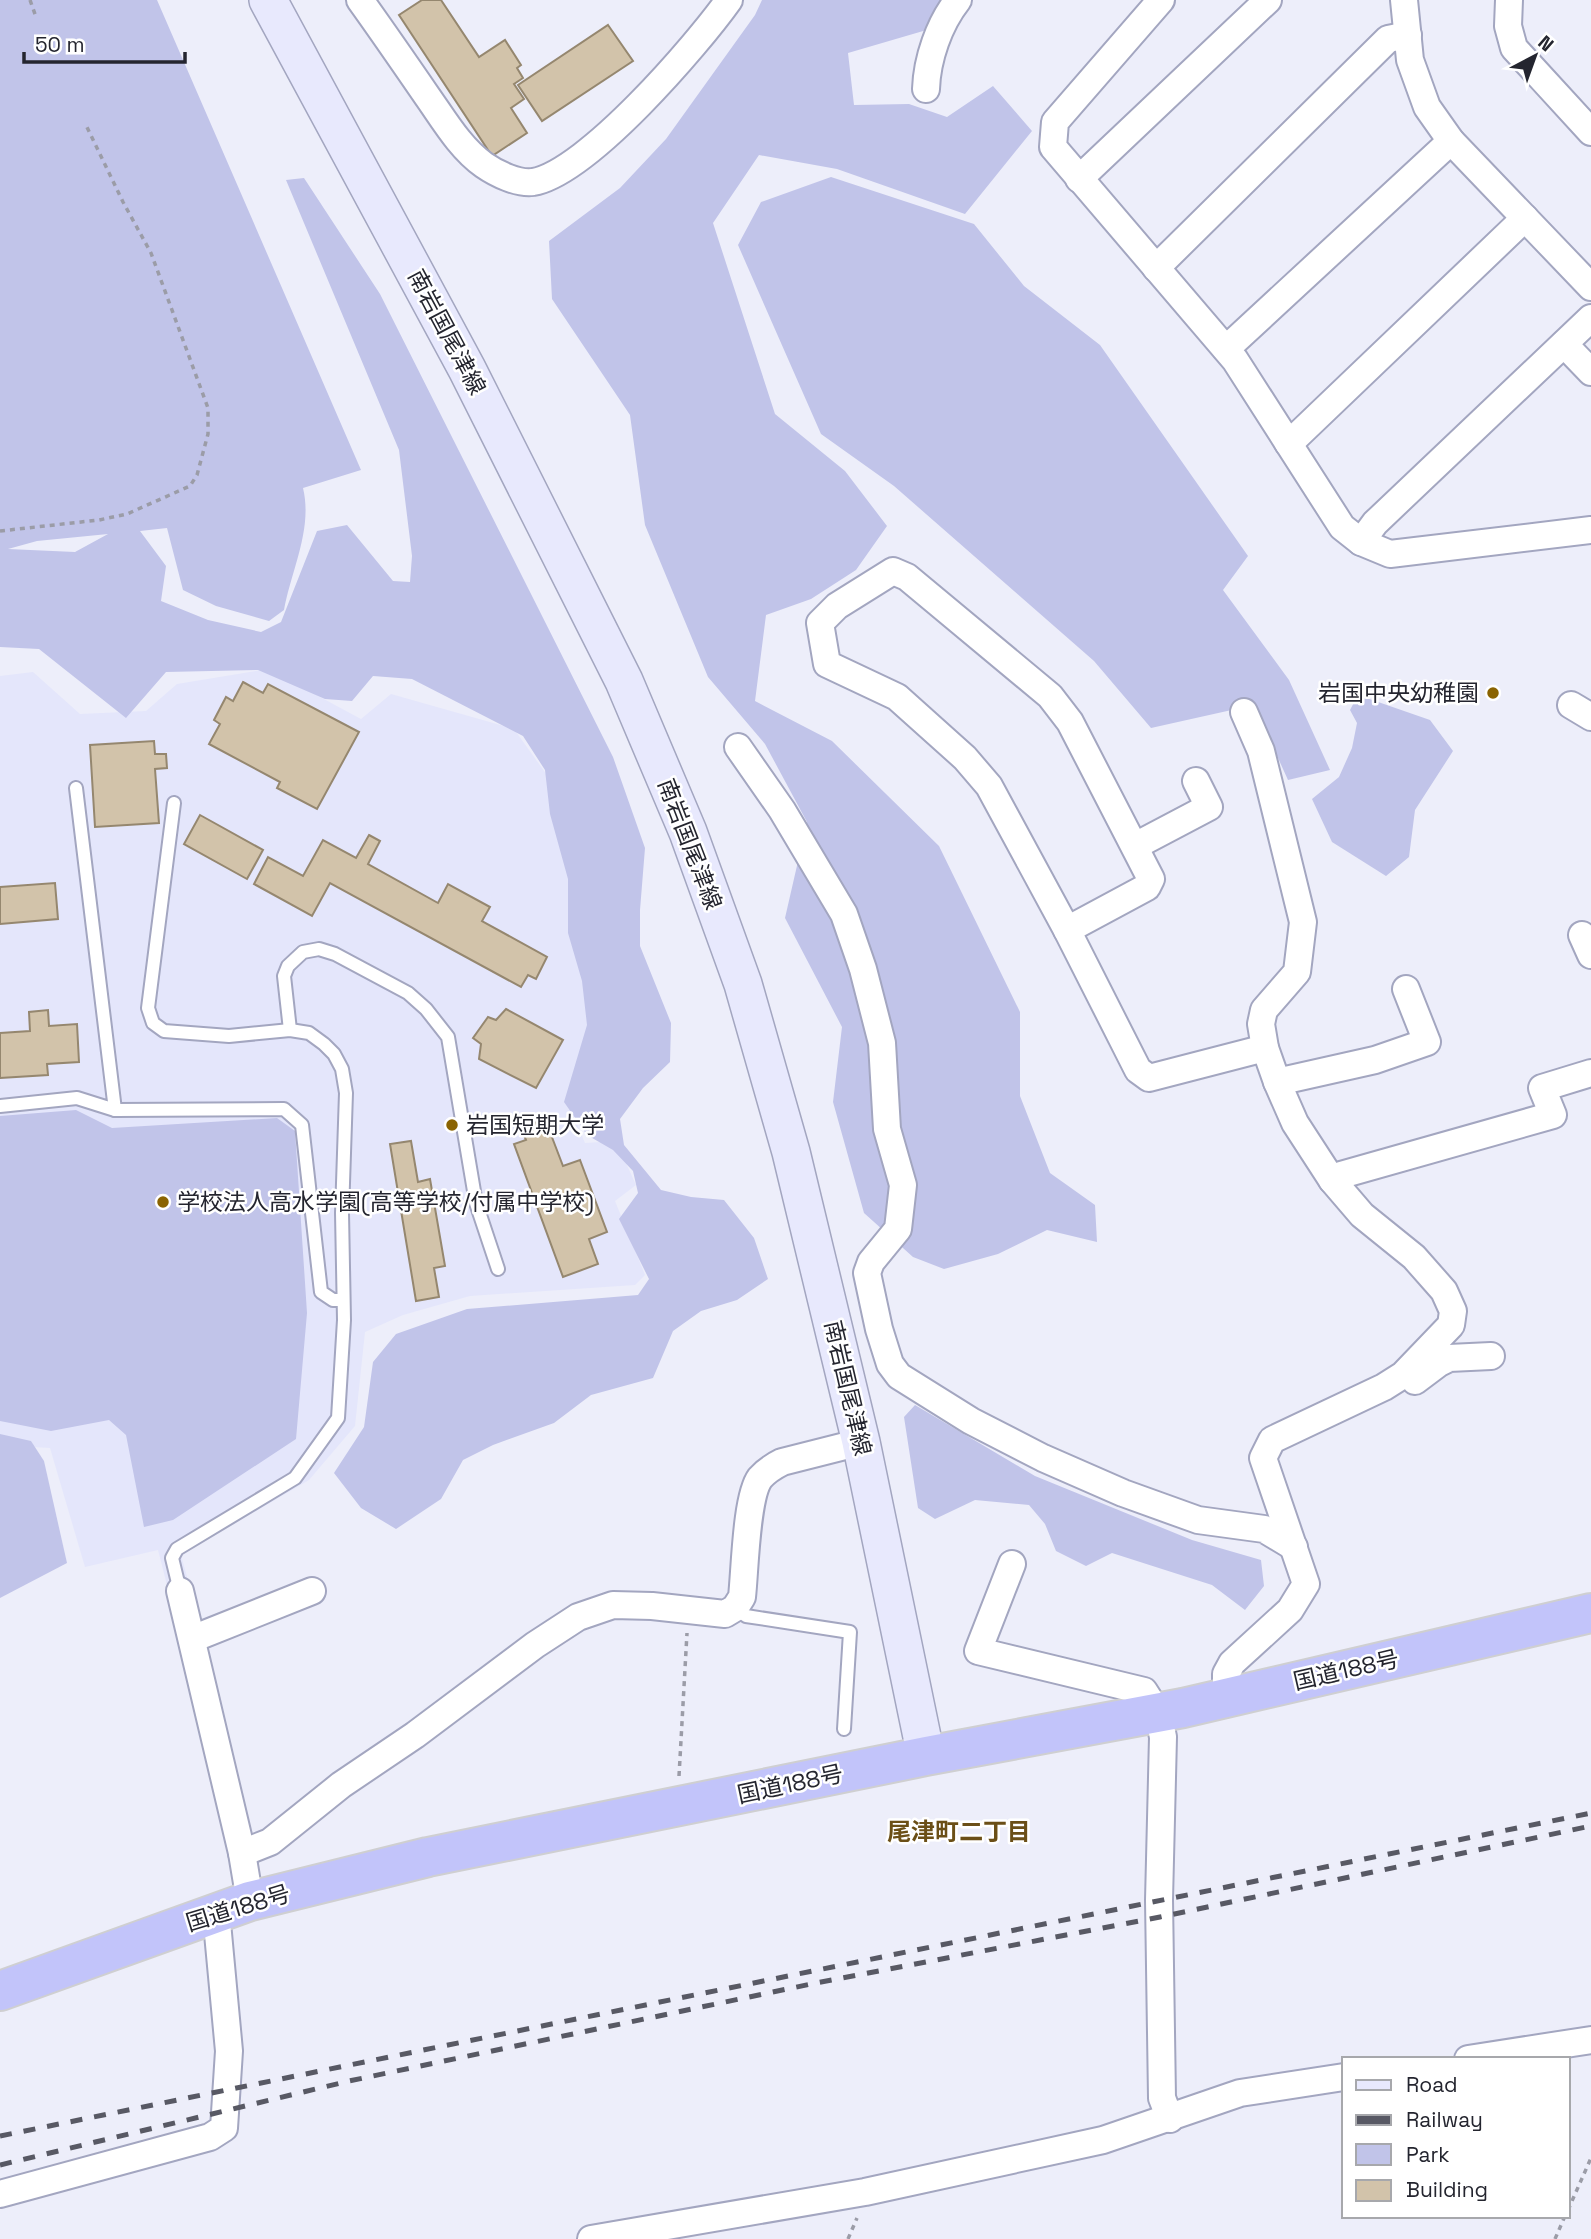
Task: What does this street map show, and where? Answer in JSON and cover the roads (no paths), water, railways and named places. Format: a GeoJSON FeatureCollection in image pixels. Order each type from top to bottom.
{"type":"FeatureCollection","features":[{"type":"Feature","properties":{"kind":"highway","name":"国道188号"},"geometry":{"type":"LineString","coordinates":[[0,1991],[233,1907],[428,1857],[926,1756],[1158,1713],[1591,1613]]}},
{"type":"Feature","properties":{"kind":"main road","name":"南岩国尾津線"},"geometry":{"type":"LineString","coordinates":[[268,0],[467,369],[624,681],[688,832],[743,984],[791,1152],[861,1442],[926,1756]]}},
{"type":"Feature","properties":{"kind":"street"},"geometry":{"type":"LineString","coordinates":[[360,0],[458,140],[483,164],[510,178],[531,182],[566,168],[593,148],[654,89],[729,0]]}},
{"type":"Feature","properties":{"kind":"street"},"geometry":{"type":"LineString","coordinates":[[926,89],[927,71],[946,16],[958,0]]}},
{"type":"Feature","properties":{"kind":"street"},"geometry":{"type":"LineString","coordinates":[[1161,0],[1055,122],[1053,147],[1226,349],[1342,527],[1361,542],[1390,554],[1591,530]]}},
{"type":"Feature","properties":{"kind":"street"},"geometry":{"type":"LineString","coordinates":[[1079,179],[1268,0]]}},
{"type":"Feature","properties":{"kind":"street"},"geometry":{"type":"LineString","coordinates":[[1404,0],[1410,60],[1427,107],[1451,141],[1591,286]]}},
{"type":"Feature","properties":{"kind":"street"},"geometry":{"type":"LineString","coordinates":[[1509,0],[1508,26],[1514,48],[1591,132]]}},
{"type":"Feature","properties":{"kind":"street"},"geometry":{"type":"LineString","coordinates":[[1156,268],[1388,39],[1408,35]]}},
{"type":"Feature","properties":{"kind":"street"},"geometry":{"type":"LineString","coordinates":[[1226,349],[1451,141]]}},
{"type":"Feature","properties":{"kind":"street"},"geometry":{"type":"LineString","coordinates":[[1288,443],[1525,218]]}},
{"type":"Feature","properties":{"kind":"street"},"geometry":{"type":"LineString","coordinates":[[1361,542],[1375,523],[1591,318]]}},
{"type":"Feature","properties":{"kind":"street"},"geometry":{"type":"LineString","coordinates":[[1564,344],[1591,372]]}},
{"type":"Feature","properties":{"kind":"street"},"geometry":{"type":"LineString","coordinates":[[1067,930],[1147,887],[1151,879],[1070,722],[1051,696],[907,577],[893,571],[837,606],[820,623],[827,664],[897,696],[965,758],[989,786],[1067,930],[1138,1070],[1149,1079],[1265,1048]]}},
{"type":"Feature","properties":{"kind":"street"},"geometry":{"type":"LineString","coordinates":[[1226,1698],[1226,1674],[1232,1662],[1290,1610],[1306,1584],[1263,1458],[1272,1440],[1384,1387],[1403,1375],[1451,1325],[1453,1311],[1444,1291],[1414,1257],[1362,1215],[1332,1180],[1295,1123],[1265,1048],[1261,1024],[1264,1010],[1297,972],[1303,922],[1261,751],[1244,712]]}},
{"type":"Feature","properties":{"kind":"street"},"geometry":{"type":"LineString","coordinates":[[738,747],[782,810],[844,914],[876,1018],[881,1043],[887,1129],[903,1185],[898,1229],[871,1262],[867,1273],[878,1329],[890,1364],[899,1376],[971,1421],[1043,1458],[1123,1493],[1198,1520],[1264,1529],[1294,1547]]}},
{"type":"Feature","properties":{"kind":"street"},"geometry":{"type":"LineString","coordinates":[[1135,846],[1209,807],[1196,781]]}},
{"type":"Feature","properties":{"kind":"street"},"geometry":{"type":"LineString","coordinates":[[1277,1082],[1376,1060],[1427,1042],[1406,989]]}},
{"type":"Feature","properties":{"kind":"street"},"geometry":{"type":"LineString","coordinates":[[1332,1180],[1341,1175],[1553,1115],[1542,1088],[1591,1073]]}},
{"type":"Feature","properties":{"kind":"street"},"geometry":{"type":"LineString","coordinates":[[1384,1387],[1398,1390],[1449,1358],[1491,1356]]}},
{"type":"Feature","properties":{"kind":"street"},"geometry":{"type":"LineString","coordinates":[[242,1853],[270,1842],[341,1785],[578,1617],[613,1605],[725,1614],[735,1608],[742,1597],[752,1499],[759,1479],[782,1462],[861,1442]]}},
{"type":"Feature","properties":{"kind":"street"},"geometry":{"type":"LineString","coordinates":[[1012,1564],[978,1651],[1144,1691],[1158,1713],[1163,1737],[1160,1900],[1162,2098],[1170,2119]]}},
{"type":"Feature","properties":{"kind":"street"},"geometry":{"type":"LineString","coordinates":[[0,2194],[209,2137],[224,2128],[233,1907],[242,1853],[180,1591]]}},
{"type":"Feature","properties":{"kind":"street"},"geometry":{"type":"LineString","coordinates":[[191,1639],[312,1591]]}},
{"type":"Feature","properties":{"kind":"street"},"geometry":{"type":"LineString","coordinates":[[1481,2057],[1591,2040]]}},
{"type":"Feature","properties":{"kind":"street"},"geometry":{"type":"LineString","coordinates":[[591,2239],[865,2192],[1102,2140],[1240,2093],[1342,2077]]}},
{"type":"Feature","properties":{"kind":"lane"},"geometry":{"type":"LineString","coordinates":[[76,788],[115,1110]]}},
{"type":"Feature","properties":{"kind":"lane"},"geometry":{"type":"LineString","coordinates":[[174,803],[148,1007],[153,1023],[164,1031],[229,1036],[290,1030],[309,1033],[324,1044],[342,1069],[346,1093],[338,1418],[295,1478],[177,1549],[172,1558],[180,1591]]}},
{"type":"Feature","properties":{"kind":"lane"},"geometry":{"type":"LineString","coordinates":[[290,1030],[284,976],[288,966],[303,952],[319,948],[408,993],[426,1009],[448,1037],[476,1203],[498,1269]]}},
{"type":"Feature","properties":{"kind":"lane"},"geometry":{"type":"LineString","coordinates":[[0,1105],[77,1098],[115,1110],[284,1109],[302,1125],[321,1292],[333,1300],[343,1300]]}},
{"type":"Feature","properties":{"kind":"lane"},"geometry":{"type":"LineString","coordinates":[[735,1608],[746,1616],[850,1632],[844,1729]]}},
{"type":"Feature","properties":{"kind":"railway"},"geometry":{"type":"LineString","coordinates":[[0,2136],[1591,1813]]}},
{"type":"Feature","properties":{"kind":"railway"},"geometry":{"type":"LineString","coordinates":[[0,2165],[349,2081],[811,1984],[1160,1917],[1591,1826]]}},
{"type":"Feature","properties":{"kind":"place","name":"岩国中央幼稚園"},"geometry":{"type":"Point","coordinates":[1493,693]}},
{"type":"Feature","properties":{"kind":"place","name":"岩国短期大学"},"geometry":{"type":"Point","coordinates":[452,1125]}},
{"type":"Feature","properties":{"kind":"place","name":"学校法人高水学園(高等学校/付属中学校)"},"geometry":{"type":"Point","coordinates":[163,1202]}},
{"type":"Feature","properties":{"kind":"district","name":"尾津町二丁目"},"geometry":{"type":"Point","coordinates":[959,1831]}}]}
